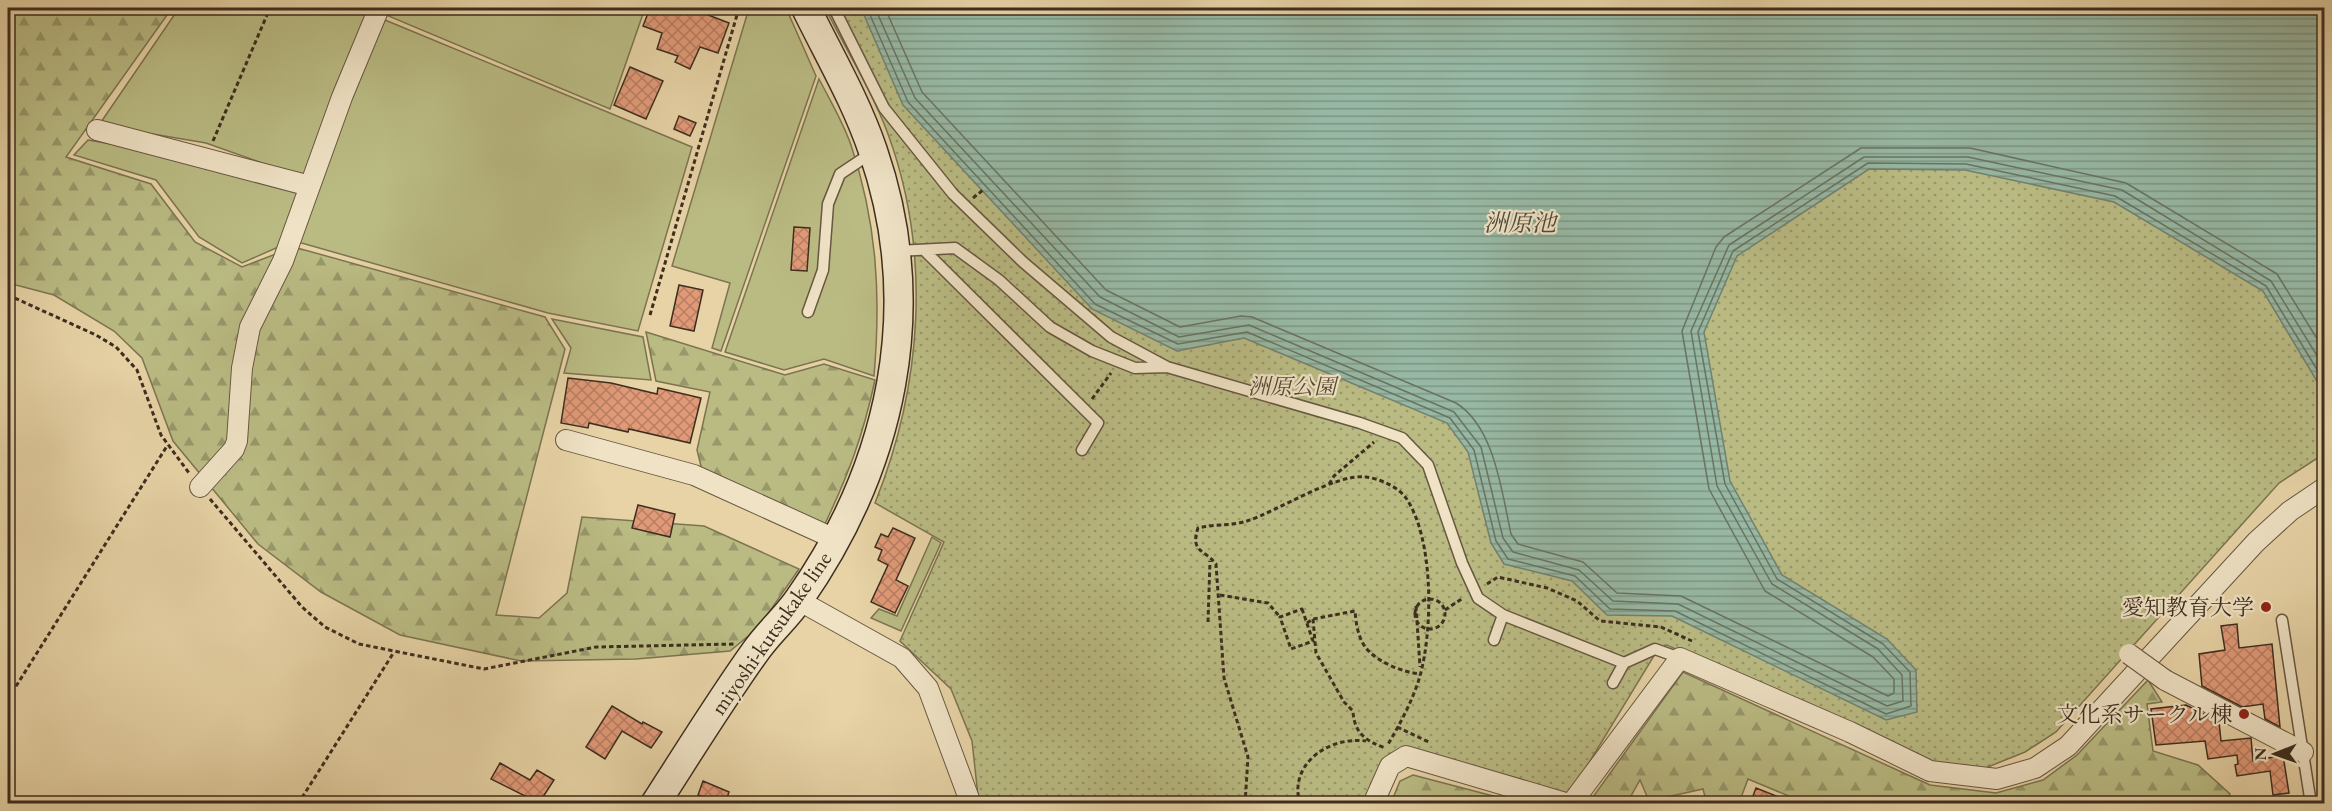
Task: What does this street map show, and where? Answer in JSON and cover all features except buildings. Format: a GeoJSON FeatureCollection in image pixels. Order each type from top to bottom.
{"type":"FeatureCollection","features":[{"type":"Feature","properties":{"kind":"main road","name":"miyoshi-kutsukake line"},"geometry":{"type":"LineString","coordinates":[[655,804],[756,651],[798,600],[835,539],[874,457],[885,416],[898,328],[896,251],[888,205],[873,151],[851,96],[806,8]]}},
{"type":"Feature","properties":{"kind":"street"},"geometry":{"type":"LineString","coordinates":[[200,486],[234,449],[237,441],[242,368],[250,327],[273,286],[342,97],[380,8]]}},
{"type":"Feature","properties":{"kind":"street"},"geometry":{"type":"LineString","coordinates":[[97,130],[310,186]]}},
{"type":"Feature","properties":{"kind":"street"},"geometry":{"type":"LineString","coordinates":[[566,440],[694,475],[835,539]]}},
{"type":"Feature","properties":{"kind":"street"},"geometry":{"type":"LineString","coordinates":[[1373,804],[1390,766],[1406,756],[1570,804],[1680,658],[1850,732],[1930,771],[1997,779],[2035,768],[2068,746],[2256,543],[2289,511],[2325,488]]}},
{"type":"Feature","properties":{"kind":"street"},"geometry":{"type":"LineString","coordinates":[[798,600],[902,658],[928,688],[971,804]]}},
{"type":"Feature","properties":{"kind":"street"},"geometry":{"type":"LineString","coordinates":[[2129,654],[2165,680],[2303,752]]}},
{"type":"Feature","properties":{"kind":"lane"},"geometry":{"type":"LineString","coordinates":[[834,8],[884,108],[953,194],[1023,262],[1111,337],[1167,367],[1402,438],[1428,465],[1478,598],[1503,615],[1624,663]]}},
{"type":"Feature","properties":{"kind":"lane"},"geometry":{"type":"LineString","coordinates":[[808,312],[823,270],[828,204],[840,174],[873,151]]}},
{"type":"Feature","properties":{"kind":"lane"},"geometry":{"type":"LineString","coordinates":[[896,251],[955,248],[999,280],[1050,327],[1092,351],[1135,368],[1167,367]]}},
{"type":"Feature","properties":{"kind":"lane"},"geometry":{"type":"LineString","coordinates":[[924,250],[1098,423],[1082,450]]}},
{"type":"Feature","properties":{"kind":"lane"},"geometry":{"type":"LineString","coordinates":[[1494,640],[1503,615]]}},
{"type":"Feature","properties":{"kind":"lane"},"geometry":{"type":"LineString","coordinates":[[2282,620],[2311,804]]}},
{"type":"Feature","properties":{"kind":"lane"},"geometry":{"type":"LineString","coordinates":[[1613,683],[1624,663],[1655,649],[1680,658]]}},
{"type":"Feature","properties":{"kind":"path"},"geometry":{"type":"LineString","coordinates":[[206,157],[270,8]]}},
{"type":"Feature","properties":{"kind":"path"},"geometry":{"type":"LineString","coordinates":[[650,315],[739,8]]}},
{"type":"Feature","properties":{"kind":"path"},"geometry":{"type":"LineString","coordinates":[[8,296],[96,335],[116,347],[137,370],[167,446],[275,578],[325,627],[359,644],[484,669],[596,647],[743,643],[756,651]]}},
{"type":"Feature","properties":{"kind":"path"},"geometry":{"type":"LineString","coordinates":[[1084,410],[1120,362]]}},
{"type":"Feature","properties":{"kind":"path"},"geometry":{"type":"LineString","coordinates":[[1328,486],[1334,476],[1357,459],[1382,431]]}},
{"type":"Feature","properties":{"kind":"path"},"geometry":{"type":"LineString","coordinates":[[8,699],[167,446]]}},
{"type":"Feature","properties":{"kind":"path"},"geometry":{"type":"LineString","coordinates":[[1245,804],[1248,757],[1224,678],[1220,595],[1216,564],[1197,548],[1195,537],[1198,528],[1246,522],[1328,486],[1364,476],[1392,485],[1405,497],[1425,553],[1428,630],[1420,675],[1381,758]]}},
{"type":"Feature","properties":{"kind":"path"},"geometry":{"type":"LineString","coordinates":[[1208,622],[1210,561]]}},
{"type":"Feature","properties":{"kind":"path"},"geometry":{"type":"LineString","coordinates":[[1416,606],[1416,621],[1428,629],[1441,624],[1445,610],[1474,590]]}},
{"type":"Feature","properties":{"kind":"path"},"geometry":{"type":"LineString","coordinates":[[1220,595],[1268,603],[1280,617],[1291,649],[1313,641],[1302,609],[1280,617]]}},
{"type":"Feature","properties":{"kind":"path"},"geometry":{"type":"LineString","coordinates":[[1416,606],[1430,598],[1440,602],[1445,610]]}},
{"type":"Feature","properties":{"kind":"path"},"geometry":{"type":"LineString","coordinates":[[1416,606],[1420,675]]}},
{"type":"Feature","properties":{"kind":"path"},"geometry":{"type":"LineString","coordinates":[[1307,623],[1312,619],[1355,611],[1360,636],[1366,648],[1382,661],[1420,675]]}},
{"type":"Feature","properties":{"kind":"path"},"geometry":{"type":"LineString","coordinates":[[1312,619],[1316,653],[1344,702],[1353,711],[1354,720],[1366,742]]}},
{"type":"Feature","properties":{"kind":"path"},"geometry":{"type":"LineString","coordinates":[[298,804],[394,652]]}},
{"type":"Feature","properties":{"kind":"path"},"geometry":{"type":"LineString","coordinates":[[1397,727],[1431,742]]}},
{"type":"Feature","properties":{"kind":"path"},"geometry":{"type":"LineString","coordinates":[[1300,804],[1297,785],[1300,775],[1317,752],[1341,742],[1366,742],[1385,748]]}},
{"type":"Feature","properties":{"kind":"green space"},"geometry":{"type":"Polygon","coordinates":[[[8,8],[172,8],[66,157],[151,184],[195,242],[242,267],[294,247],[545,317],[565,349],[496,615],[539,618],[567,593],[582,517],[704,526],[799,569],[758,628],[730,651],[636,659],[521,661],[400,635],[321,592],[258,544],[173,441],[142,358],[114,331],[54,295],[8,283],[8,8]]]}},
{"type":"Feature","properties":{"kind":"green space"},"geometry":{"type":"Polygon","coordinates":[[[179,8],[375,8],[307,179],[206,143],[99,125],[179,8]]]}},
{"type":"Feature","properties":{"kind":"green space"},"geometry":{"type":"Polygon","coordinates":[[[390,8],[645,8],[610,109],[386,15],[390,8]]]}},
{"type":"Feature","properties":{"kind":"green space"},"geometry":{"type":"Polygon","coordinates":[[[749,8],[786,8],[816,76],[721,351],[712,348],[730,283],[672,266],[749,8]]]}},
{"type":"Feature","properties":{"kind":"green space","name":"洲原公園"},"geometry":{"type":"Polygon","coordinates":[[[825,8],[2324,8],[2324,456],[2279,483],[2056,732],[2025,752],[1983,769],[1929,763],[1667,645],[1655,654],[1570,794],[1402,748],[1390,754],[1373,803],[982,803],[978,796],[972,741],[951,689],[900,641],[944,542],[875,503],[891,458],[903,413],[911,366],[916,320],[916,273],[911,226],[902,180],[882,118],[825,8]]]}},
{"type":"Feature","properties":{"kind":"green space"},"geometry":{"type":"Polygon","coordinates":[[[385,20],[692,147],[638,331],[548,313],[298,242],[347,103],[385,20]]]}},
{"type":"Feature","properties":{"kind":"green space"},"geometry":{"type":"Polygon","coordinates":[[[819,79],[848,136],[867,203],[877,288],[874,376],[824,359],[784,370],[725,352],[819,79]]]}},
{"type":"Feature","properties":{"kind":"green space"},"geometry":{"type":"Polygon","coordinates":[[[88,140],[176,155],[302,190],[283,245],[242,263],[199,237],[156,180],[74,155],[88,140]]]}},
{"type":"Feature","properties":{"kind":"green space"},"geometry":{"type":"Polygon","coordinates":[[[552,319],[643,337],[651,380],[564,373],[571,348],[552,319]]]}},
{"type":"Feature","properties":{"kind":"green space"},"geometry":{"type":"Polygon","coordinates":[[[646,332],[785,375],[824,364],[875,380],[854,455],[823,528],[702,470],[697,450],[710,392],[656,381],[646,332]]]}},
{"type":"Feature","properties":{"kind":"green space"},"geometry":{"type":"Polygon","coordinates":[[[932,537],[941,543],[901,631],[871,618],[879,609],[897,616],[932,537]]]}},
{"type":"Feature","properties":{"kind":"green space"},"geometry":{"type":"Polygon","coordinates":[[[1683,672],[1930,785],[1996,793],[2043,780],[2077,755],[2148,680],[2162,702],[2147,704],[2153,751],[2198,765],[2230,794],[2224,804],[1808,804],[1748,779],[1739,803],[1707,804],[1703,789],[1649,801],[1640,780],[1627,803],[1588,804],[1683,672]]]}},
{"type":"Feature","properties":{"kind":"green space"},"geometry":{"type":"Polygon","coordinates":[[[1413,775],[1520,803],[1391,803],[1400,781],[1413,775]]]}},
{"type":"Feature","properties":{"kind":"water","name":"洲原池"},"geometry":{"type":"Polygon","coordinates":[[[861,8],[1499,8],[1502,10],[1556,8],[2324,8],[2324,393],[2263,291],[2114,202],[1965,170],[1869,169],[1737,256],[1704,332],[1730,481],[1782,575],[1887,639],[1916,670],[1917,712],[1886,720],[1672,616],[1607,615],[1572,581],[1504,564],[1491,543],[1468,452],[1447,423],[1244,338],[1177,351],[1092,309],[903,105],[861,8]]]}},
{"type":"Feature","properties":{"kind":"place","name":"愛知教育大学"},"geometry":{"type":"Point","coordinates":[2266,607]}},
{"type":"Feature","properties":{"kind":"place","name":"文化系サークル棟"},"geometry":{"type":"Point","coordinates":[2244,714]}}]}
